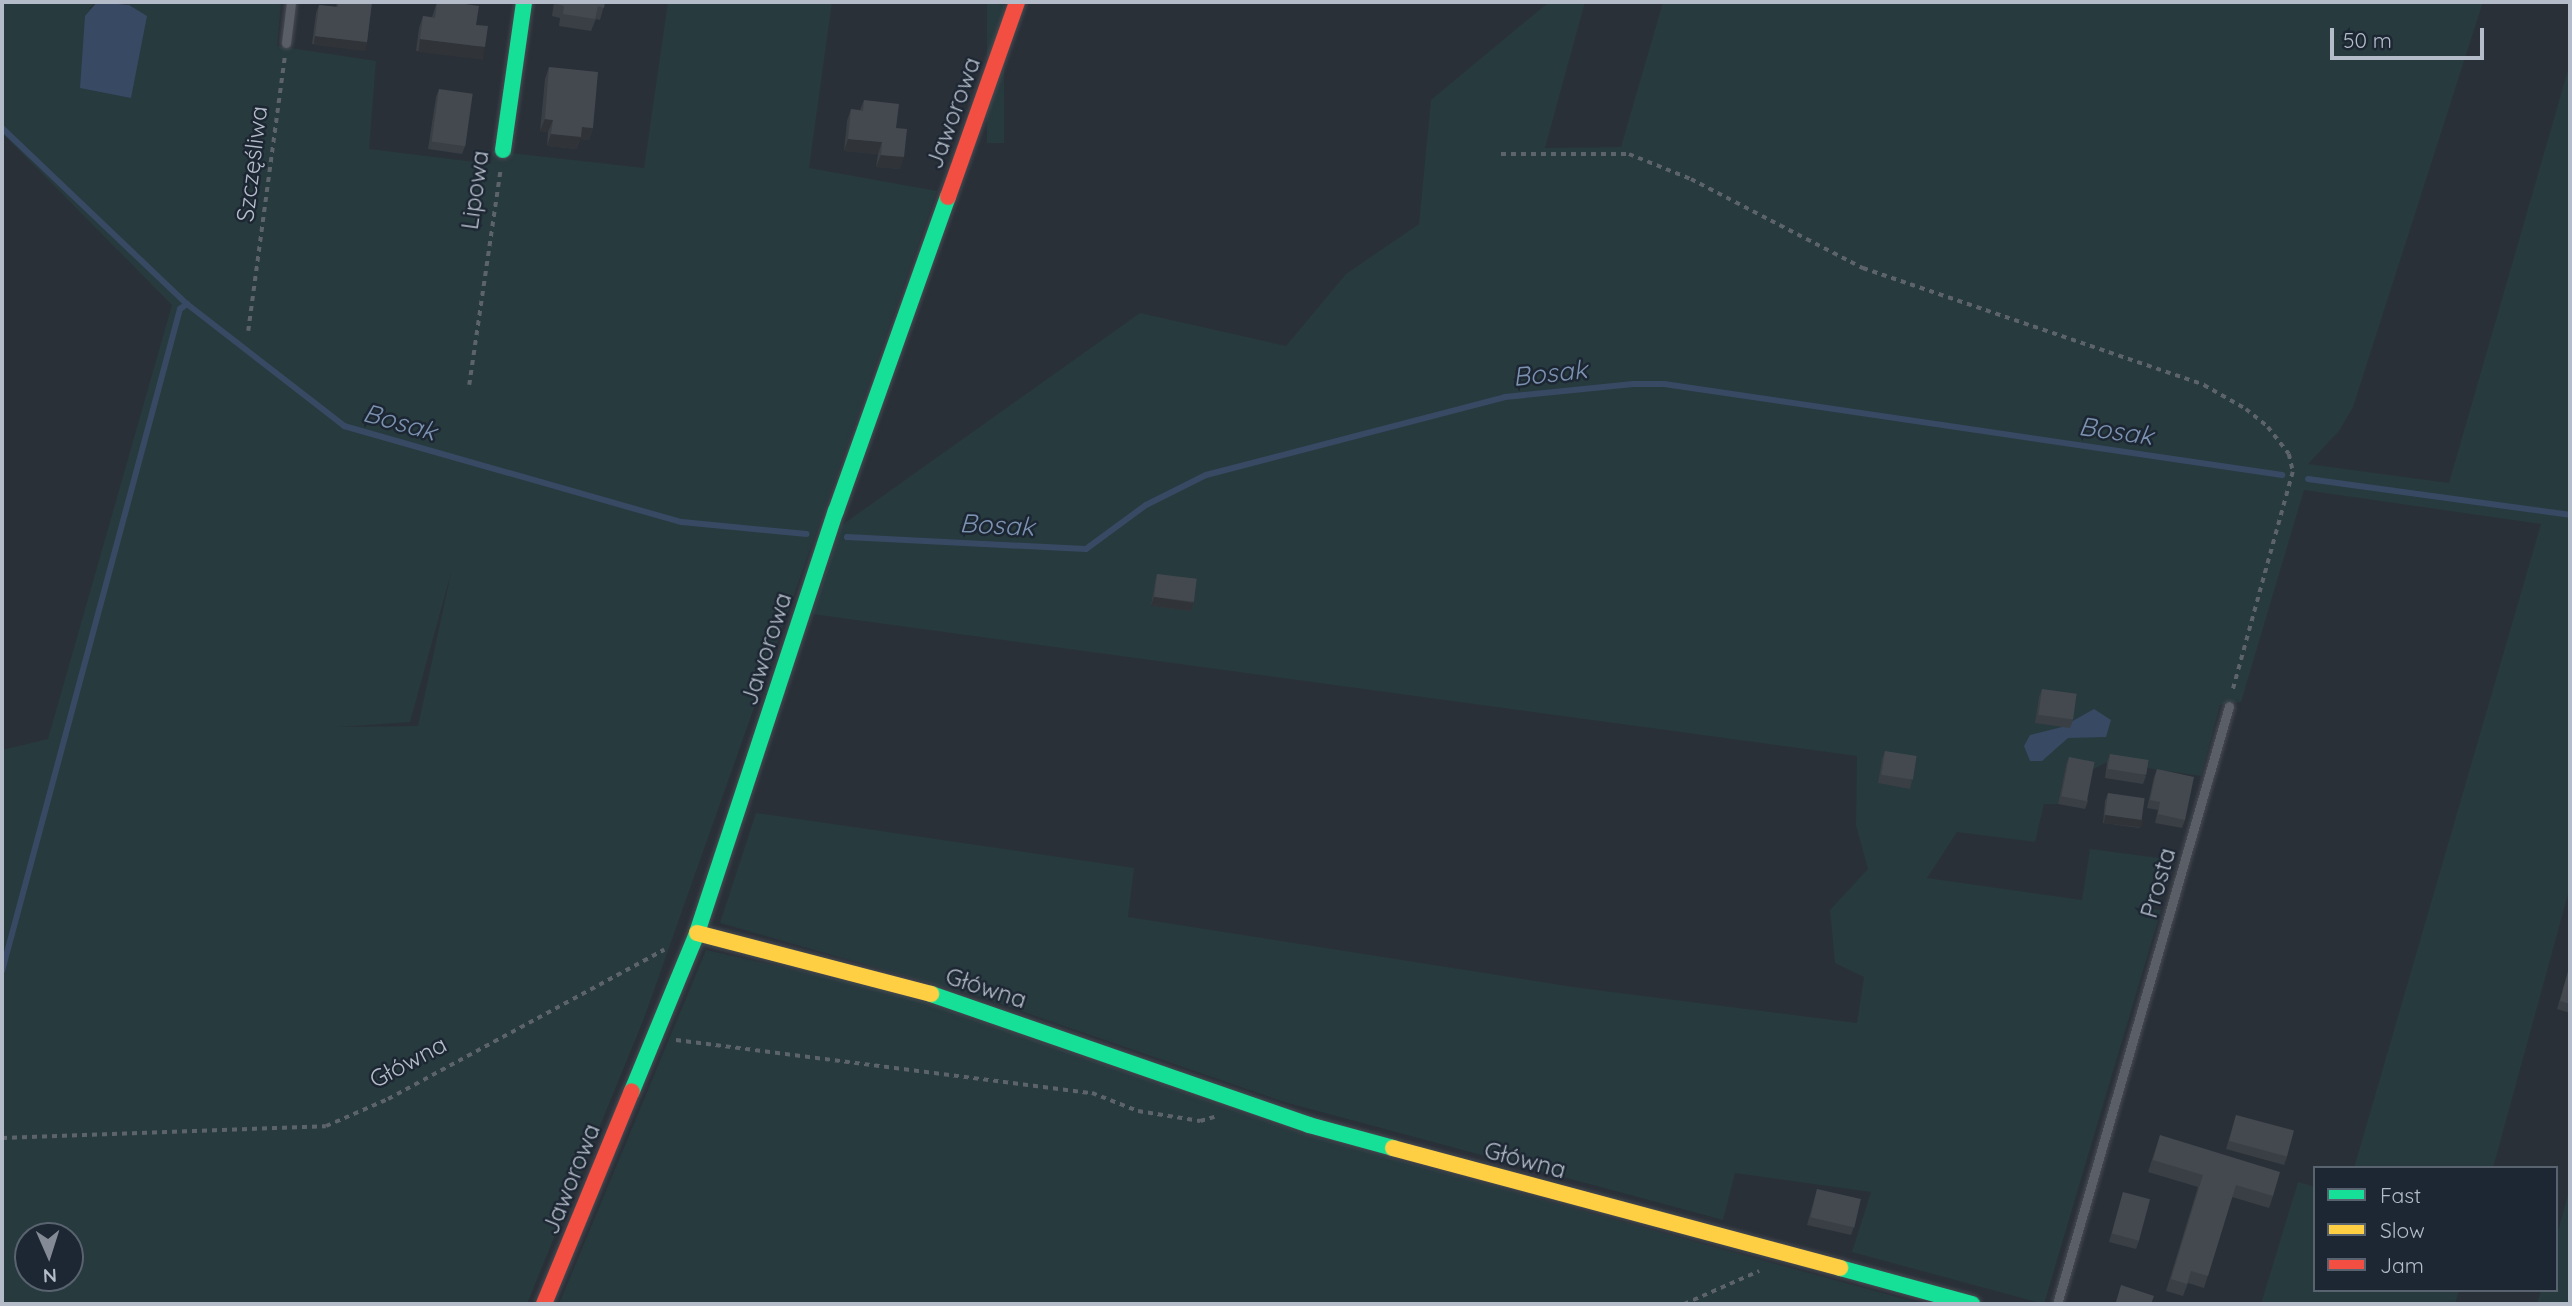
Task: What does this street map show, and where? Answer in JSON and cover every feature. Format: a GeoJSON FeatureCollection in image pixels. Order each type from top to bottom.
{"type":"FeatureCollection","features":[{"type":"Feature","properties":{"kind":"street","name":"Lipowa"},"geometry":{"type":"LineString","coordinates":[[503,150],[524,2]]}},
{"type":"Feature","properties":{"kind":"street","name":"Jaworowa"},"geometry":{"type":"LineString","coordinates":[[544,1304],[696,933],[836,511],[1017,2]]}},
{"type":"Feature","properties":{"kind":"street","name":"Główna"},"geometry":{"type":"LineString","coordinates":[[696,933],[959,1001],[1309,1125],[1972,1304]]}},
{"type":"Feature","properties":{"kind":"lane"},"geometry":{"type":"LineString","coordinates":[[286,43],[291,2]]}},
{"type":"Feature","properties":{"kind":"lane","name":"Prosta"},"geometry":{"type":"LineString","coordinates":[[2057,1304],[2229,706]]}},
{"type":"Feature","properties":{"kind":"path","name":"Szczęśliwa"},"geometry":{"type":"LineString","coordinates":[[248,331],[286,43]]}},
{"type":"Feature","properties":{"kind":"path","name":"Lipowa"},"geometry":{"type":"LineString","coordinates":[[469,385],[503,150]]}},
{"type":"Feature","properties":{"kind":"path"},"geometry":{"type":"LineString","coordinates":[[1501,154],[1629,154],[1691,179],[1863,268],[2204,385],[2268,427],[2288,454],[2293,472],[2229,706]]}},
{"type":"Feature","properties":{"kind":"path","name":"Główna"},"geometry":{"type":"LineString","coordinates":[[2,1138],[326,1126],[388,1099],[696,933]]}},
{"type":"Feature","properties":{"kind":"path"},"geometry":{"type":"LineString","coordinates":[[653,1037],[1092,1093],[1138,1111],[1200,1121],[1216,1117],[1227,1096]]}},
{"type":"Feature","properties":{"kind":"path"},"geometry":{"type":"LineString","coordinates":[[1684,1304],[1733,1279],[1766,1269]]}},
{"type":"Feature","properties":{"kind":"green space"},"geometry":{"type":"Polygon","coordinates":[[[2,2],[97,2],[88,9],[129,5],[116,2],[281,2],[277,46],[376,61],[369,149],[491,164],[492,151],[644,168],[668,2],[832,2],[809,168],[937,191],[643,1021],[527,1304],[2,1304],[2,750],[48,739],[172,305],[2,133],[2,2]],[[451,573],[410,722],[338,727],[418,726],[451,573]]]}},
{"type":"Feature","properties":{"kind":"green space"},"geometry":{"type":"Polygon","coordinates":[[[987,2],[1004,2],[1004,143],[987,143],[987,2]]]}},
{"type":"Feature","properties":{"kind":"green space"},"geometry":{"type":"Polygon","coordinates":[[[1549,2],[1585,2],[1545,148],[1621,147],[1663,2],[2483,2],[2353,407],[2339,431],[2308,464],[2449,483],[2570,63],[2570,887],[2494,1166],[2355,1166],[2541,524],[2304,490],[2241,702],[2220,705],[2201,776],[2107,762],[2092,770],[2066,765],[2058,804],[2044,804],[2035,842],[1957,832],[1927,878],[2082,900],[2090,849],[2159,858],[2145,908],[2161,910],[2044,1304],[1852,1252],[1871,1192],[1735,1173],[1723,1220],[1284,1102],[986,999],[720,923],[756,813],[1134,868],[1128,917],[1580,988],[1857,1023],[1864,977],[1835,963],[1830,910],[1868,869],[1856,825],[1857,756],[812,614],[842,525],[1140,313],[1286,346],[1346,274],[1419,224],[1431,100],[1549,2]]]}},
{"type":"Feature","properties":{"kind":"green space"},"geometry":{"type":"Polygon","coordinates":[[[706,950],[895,992],[1303,1134],[1922,1304],[559,1304],[706,950]]]}},
{"type":"Feature","properties":{"kind":"green space"},"geometry":{"type":"Polygon","coordinates":[[[2298,1182],[2313,1186],[2313,1292],[2458,1292],[2455,1304],[2261,1304],[2298,1182]]]}},
{"type":"Feature","properties":{"kind":"green space"},"geometry":{"type":"Polygon","coordinates":[[[2570,1188],[2570,1304],[2537,1304],[2540,1292],[2558,1292],[2558,1231],[2570,1188]]]}},
{"type":"Feature","properties":{"kind":"water"},"geometry":{"type":"Polygon","coordinates":[[[97,2],[129,5],[147,16],[131,98],[80,88],[85,16],[97,2]]]}},
{"type":"Feature","properties":{"kind":"water"},"geometry":{"type":"Polygon","coordinates":[[[2094,709],[2111,720],[2106,737],[2068,738],[2042,761],[2030,761],[2024,746],[2030,735],[2062,727],[2094,709]]]}},
{"type":"Feature","properties":{"kind":"building"},"geometry":{"type":"Polygon","coordinates":[[[338,2],[372,2],[367,42],[315,36],[319,5],[338,7],[338,2]]]}},
{"type":"Feature","properties":{"kind":"building"},"geometry":{"type":"Polygon","coordinates":[[[437,2],[479,6],[476,25],[488,26],[485,47],[420,39],[423,16],[435,18],[437,2]]]}},
{"type":"Feature","properties":{"kind":"building"},"geometry":{"type":"Polygon","coordinates":[[[557,2],[605,2],[604,8],[598,6],[595,19],[563,14],[564,6],[557,2]]]}},
{"type":"Feature","properties":{"kind":"building"},"geometry":{"type":"Polygon","coordinates":[[[549,67],[598,72],[593,128],[582,127],[581,137],[551,134],[553,120],[545,119],[549,67]]]}},
{"type":"Feature","properties":{"kind":"building"},"geometry":{"type":"Polygon","coordinates":[[[439,89],[473,94],[465,146],[432,141],[439,89]]]}},
{"type":"Feature","properties":{"kind":"building"},"geometry":{"type":"Polygon","coordinates":[[[864,100],[899,104],[896,128],[907,129],[904,157],[881,155],[882,142],[848,139],[851,109],[863,111],[864,100]]]}},
{"type":"Feature","properties":{"kind":"building"},"geometry":{"type":"Polygon","coordinates":[[[1157,574],[1197,579],[1194,602],[1154,597],[1157,574]]]}},
{"type":"Feature","properties":{"kind":"building"},"geometry":{"type":"Polygon","coordinates":[[[2042,689],[2077,694],[2073,720],[2038,715],[2042,689]]]}},
{"type":"Feature","properties":{"kind":"building"},"geometry":{"type":"Polygon","coordinates":[[[1885,751],[1917,756],[1913,780],[1881,775],[1885,751]]]}},
{"type":"Feature","properties":{"kind":"building"},"geometry":{"type":"Polygon","coordinates":[[[2110,754],[2149,760],[2146,775],[2108,769],[2110,754]]]}},
{"type":"Feature","properties":{"kind":"building"},"geometry":{"type":"Polygon","coordinates":[[[2069,757],[2095,762],[2087,801],[2061,796],[2069,757]]]}},
{"type":"Feature","properties":{"kind":"building"},"geometry":{"type":"Polygon","coordinates":[[[2157,769],[2194,777],[2185,820],[2158,814],[2160,802],[2150,800],[2157,769]]]}},
{"type":"Feature","properties":{"kind":"building"},"geometry":{"type":"Polygon","coordinates":[[[2108,793],[2145,798],[2142,820],[2105,815],[2108,793]]]}},
{"type":"Feature","properties":{"kind":"building"},"geometry":{"type":"Polygon","coordinates":[[[2570,965],[2570,1004],[2560,1001],[2570,965]]]}},
{"type":"Feature","properties":{"kind":"building"},"geometry":{"type":"Polygon","coordinates":[[[2236,1115],[2294,1131],[2287,1157],[2229,1141],[2236,1115]]]}},
{"type":"Feature","properties":{"kind":"building"},"geometry":{"type":"Polygon","coordinates":[[[2160,1135],[2280,1172],[2273,1196],[2236,1185],[2208,1276],[2191,1271],[2187,1284],[2171,1279],[2203,1175],[2153,1160],[2160,1135]]]}},
{"type":"Feature","properties":{"kind":"building"},"geometry":{"type":"Polygon","coordinates":[[[1817,1189],[1861,1199],[1854,1227],[1810,1217],[1817,1189]]]}},
{"type":"Feature","properties":{"kind":"building"},"geometry":{"type":"Polygon","coordinates":[[[2123,1192],[2150,1199],[2139,1241],[2112,1234],[2123,1192]]]}},
{"type":"Feature","properties":{"kind":"building"},"geometry":{"type":"Polygon","coordinates":[[[2121,1285],[2154,1296],[2151,1304],[2116,1302],[2121,1285]]]}},
{"type":"Feature","properties":{"kind":"waterway","name":"Bosak"},"geometry":{"type":"LineString","coordinates":[[2,128],[187,304],[344,426],[682,522],[806,534]]}},
{"type":"Feature","properties":{"kind":"waterway"},"geometry":{"type":"LineString","coordinates":[[2,971],[180,309],[187,304]]}},
{"type":"Feature","properties":{"kind":"waterway","name":"Bosak"},"geometry":{"type":"LineString","coordinates":[[847,537],[1086,549],[1146,505],[1206,475],[1505,397],[1633,384],[1664,384],[2282,475]]}},
{"type":"Feature","properties":{"kind":"waterway","name":"Bosak"},"geometry":{"type":"LineString","coordinates":[[2308,479],[2570,515]]}},
{"type":"Feature","properties":{"kind":"traffic: fast"},"geometry":{"type":"LineString","coordinates":[[503,150],[524,2]]}},
{"type":"Feature","properties":{"kind":"traffic: fast"},"geometry":{"type":"LineString","coordinates":[[632,1091],[697,933],[836,511],[948,197]]}},
{"type":"Feature","properties":{"kind":"traffic: fast"},"geometry":{"type":"LineString","coordinates":[[931,994],[1309,1125],[1393,1148]]}},
{"type":"Feature","properties":{"kind":"traffic: fast"},"geometry":{"type":"LineString","coordinates":[[1840,1268],[1972,1304]]}},
{"type":"Feature","properties":{"kind":"traffic: slow"},"geometry":{"type":"LineString","coordinates":[[697,933],[931,994]]}},
{"type":"Feature","properties":{"kind":"traffic: slow"},"geometry":{"type":"LineString","coordinates":[[1393,1148],[1840,1268]]}},
{"type":"Feature","properties":{"kind":"traffic: jam"},"geometry":{"type":"LineString","coordinates":[[948,197],[1017,2]]}},
{"type":"Feature","properties":{"kind":"traffic: jam"},"geometry":{"type":"LineString","coordinates":[[544,1304],[632,1091]]}}]}
